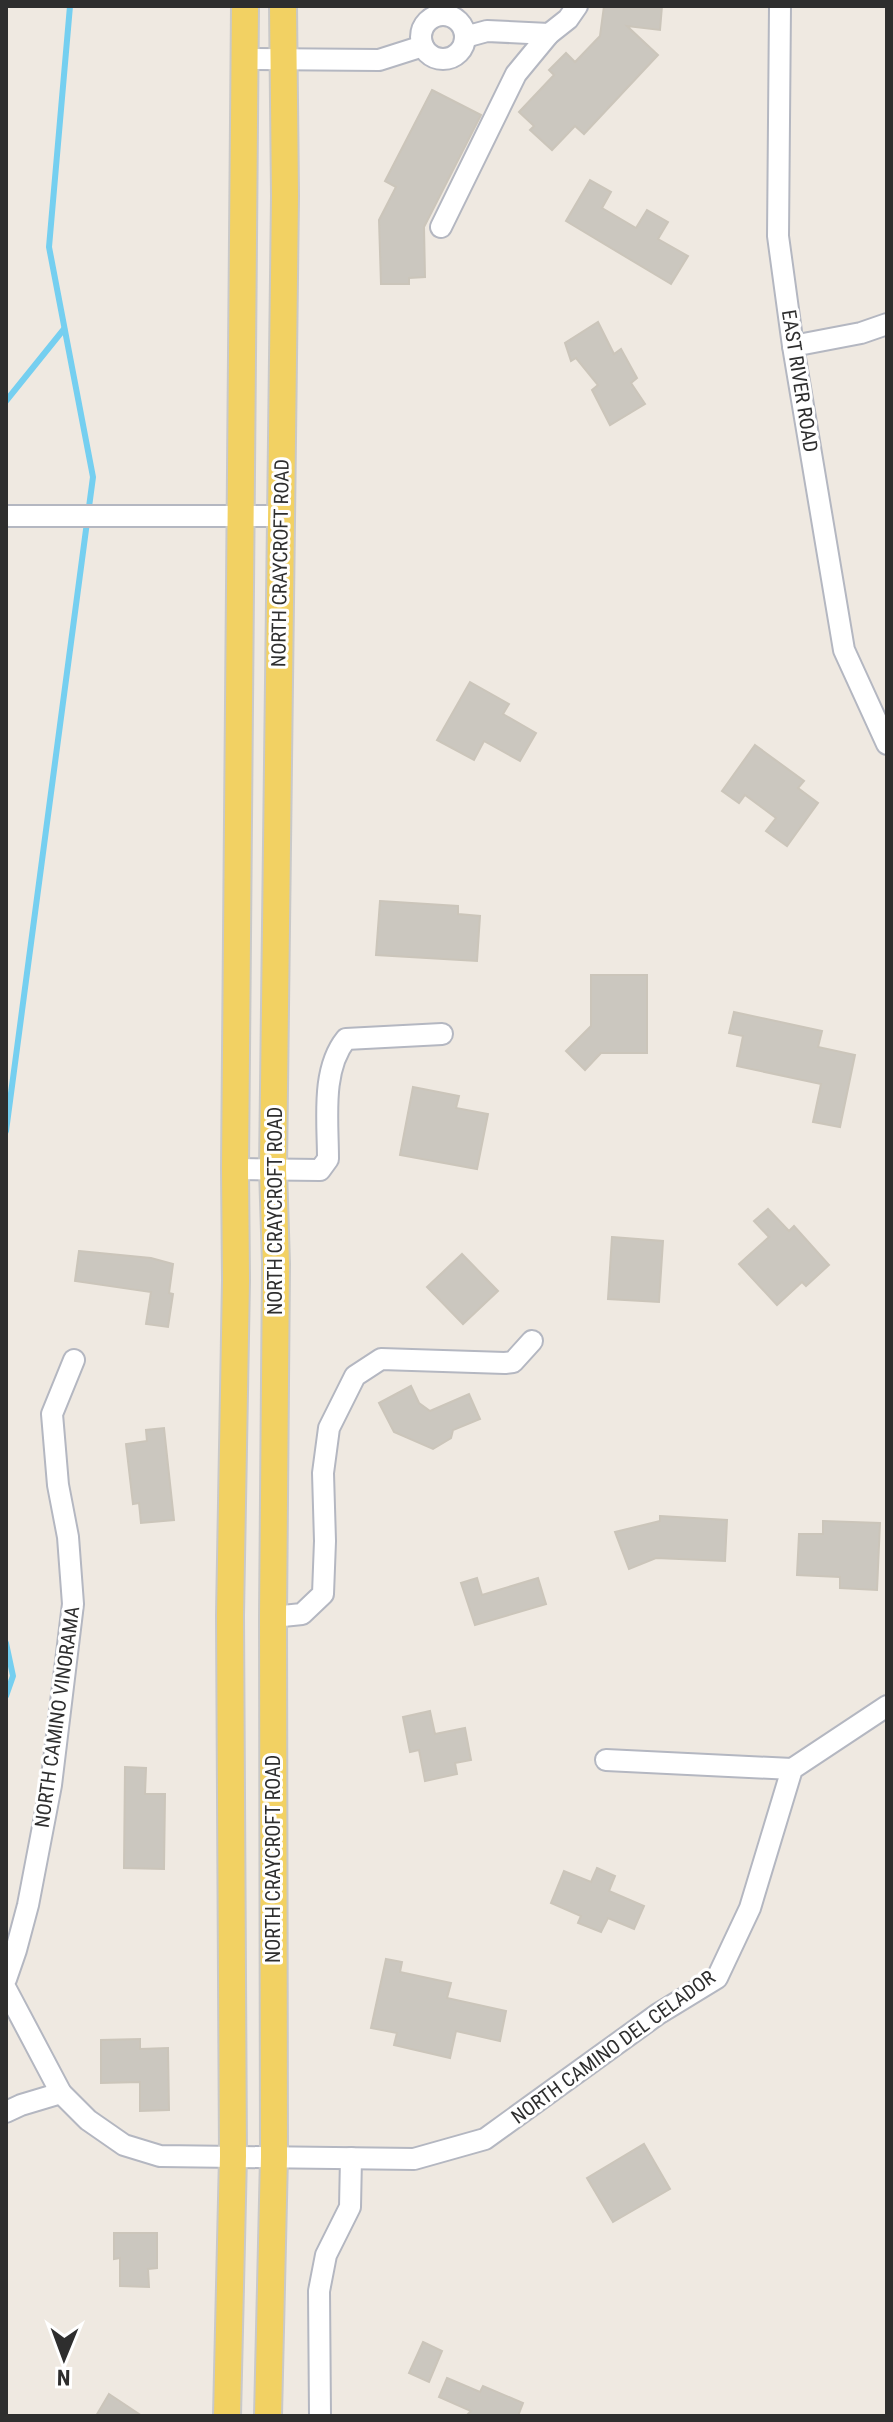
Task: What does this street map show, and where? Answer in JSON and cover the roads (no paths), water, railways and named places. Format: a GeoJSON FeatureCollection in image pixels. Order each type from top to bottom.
{"type":"FeatureCollection","features":[{"type":"Feature","properties":{"kind":"main road","name":"NORTH CRAYCROFT ROAD"},"geometry":{"type":"LineString","coordinates":[[227,2416],[233,2156],[230,1615],[236,1280],[245,6]]}},
{"type":"Feature","properties":{"kind":"main road","name":"NORTH CRAYCROFT ROAD"},"geometry":{"type":"LineString","coordinates":[[268,2416],[274,2157],[276,1264],[273,1169],[283,6]]}},
{"type":"Feature","properties":{"kind":"street"},"geometry":{"type":"LineString","coordinates":[[441,227],[516,74],[577,6]]}},
{"type":"Feature","properties":{"kind":"street","name":"EAST RIVER ROAD"},"geometry":{"type":"LineString","coordinates":[[780,6],[778,236],[793,346],[844,650],[887,744]]}},
{"type":"Feature","properties":{"kind":"street"},"geometry":{"type":"LineString","coordinates":[[444,15],[457,21],[465,37],[458,53],[445,59],[431,55],[423,46],[421,37],[425,24],[444,15]]}},
{"type":"Feature","properties":{"kind":"street"},"geometry":{"type":"LineString","coordinates":[[465,37],[487,31],[549,34]]}},
{"type":"Feature","properties":{"kind":"street"},"geometry":{"type":"LineString","coordinates":[[245,59],[379,60],[423,46]]}},
{"type":"Feature","properties":{"kind":"street"},"geometry":{"type":"LineString","coordinates":[[793,346],[861,333],[887,324]]}},
{"type":"Feature","properties":{"kind":"street"},"geometry":{"type":"LineString","coordinates":[[6,516],[281,516]]}},
{"type":"Feature","properties":{"kind":"street"},"geometry":{"type":"LineString","coordinates":[[235,1169],[320,1170],[328,1159],[330,1076],[335,1052],[346,1039],[442,1034]]}},
{"type":"Feature","properties":{"kind":"street"},"geometry":{"type":"LineString","coordinates":[[273,1617],[302,1614],[323,1594],[323,1473],[329,1428],[355,1376],[381,1359],[513,1362],[532,1341]]}},
{"type":"Feature","properties":{"kind":"street","name":"NORTH CAMINO VINORAMA"},"geometry":{"type":"LineString","coordinates":[[6,1979],[28,1905],[51,1785],[73,1604],[52,1414],[74,1360]]}},
{"type":"Feature","properties":{"kind":"street"},"geometry":{"type":"LineString","coordinates":[[606,1760],[792,1769],[887,1706]]}},
{"type":"Feature","properties":{"kind":"street","name":"NORTH CAMINO DEL CELADOR"},"geometry":{"type":"LineString","coordinates":[[6,1989],[61,2093],[88,2120],[124,2145],[160,2156],[414,2159],[485,2139],[658,2014],[717,1978],[750,1908],[792,1769]]}},
{"type":"Feature","properties":{"kind":"street"},"geometry":{"type":"LineString","coordinates":[[6,2112],[61,2093]]}},
{"type":"Feature","properties":{"kind":"street"},"geometry":{"type":"LineString","coordinates":[[320,2416],[319,2291],[326,2255],[350,2207],[351,2158]]}},
{"type":"Feature","properties":{"kind":"waterway"},"geometry":{"type":"LineString","coordinates":[[6,1131],[93,477],[49,247],[70,6]]}},
{"type":"Feature","properties":{"kind":"waterway"},"geometry":{"type":"LineString","coordinates":[[6,401],[64,329]]}},
{"type":"Feature","properties":{"kind":"waterway"},"geometry":{"type":"LineString","coordinates":[[6,1643],[13,1676],[6,1696]]}}]}
